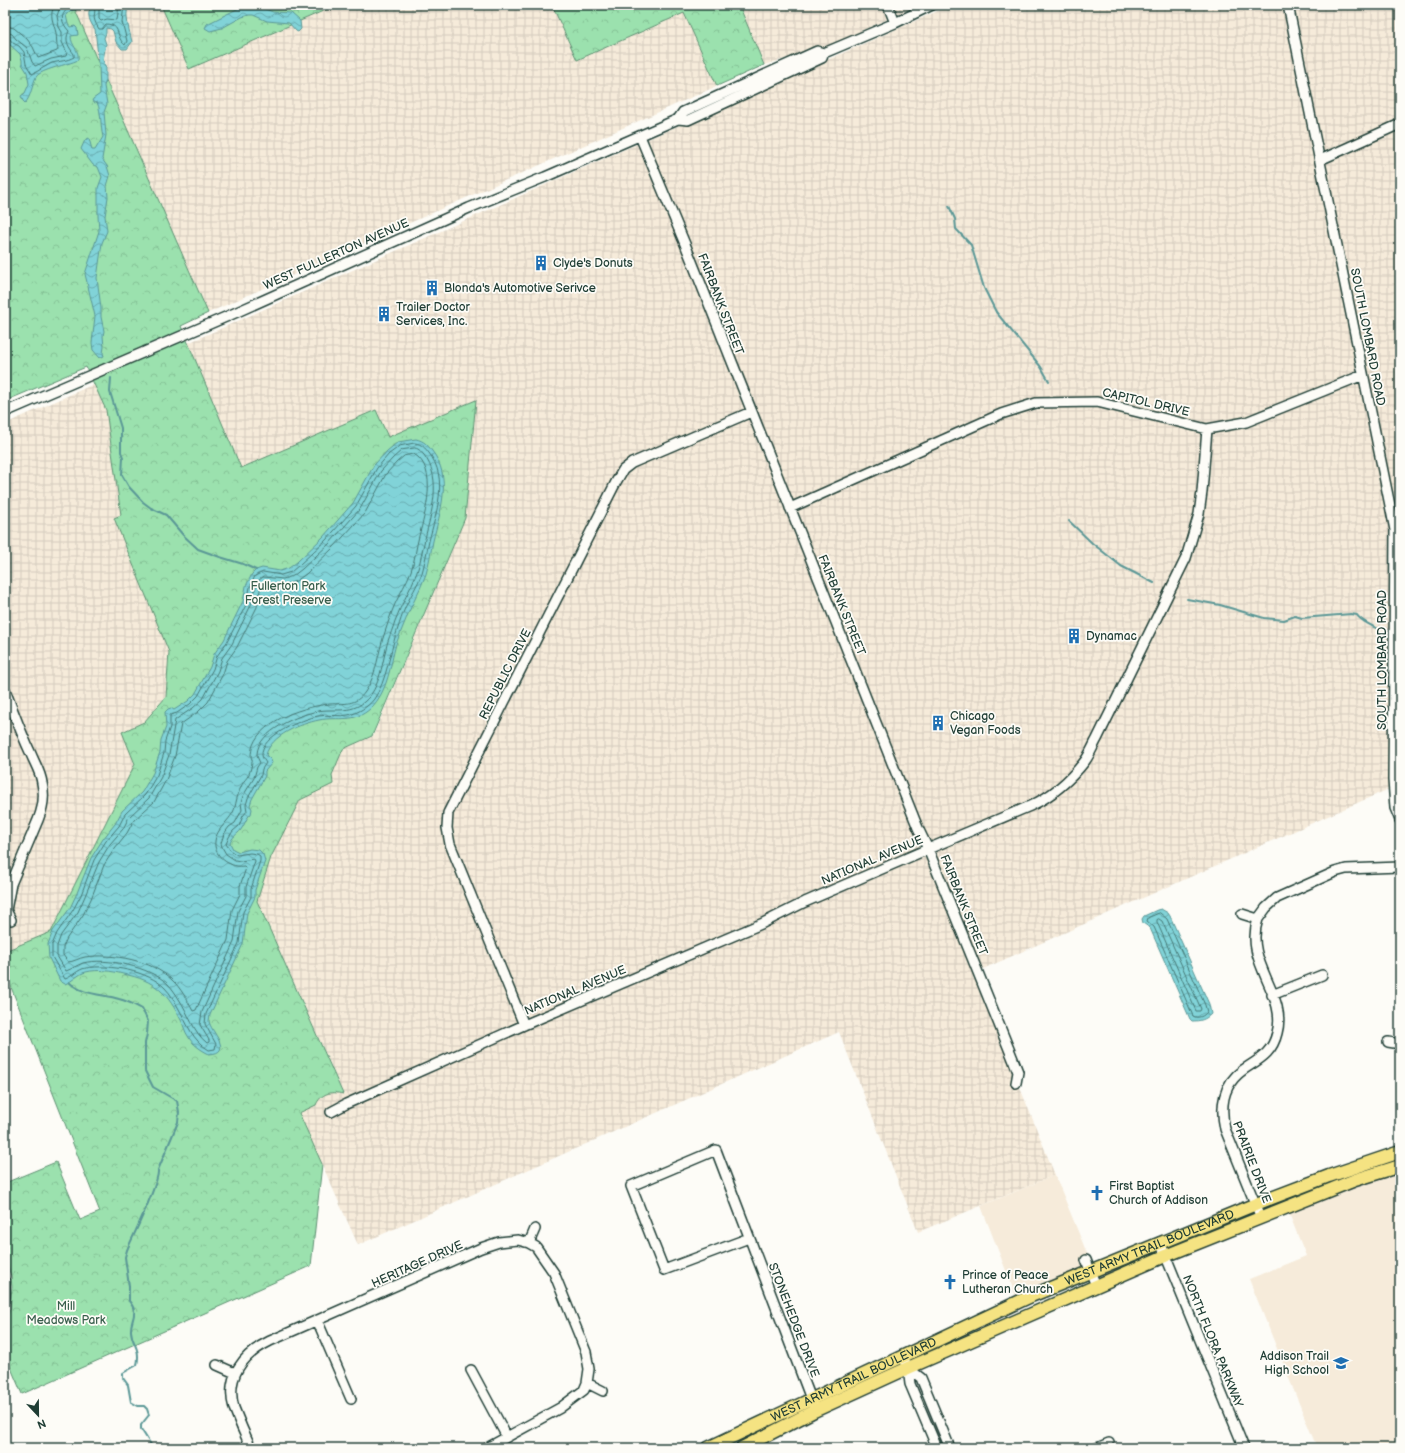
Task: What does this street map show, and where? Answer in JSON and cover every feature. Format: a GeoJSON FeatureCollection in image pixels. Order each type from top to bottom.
{"type":"FeatureCollection","features":[{"type":"Feature","properties":{"kind":"main road","name":"WEST ARMY TRAIL BOULEVARD"},"geometry":{"type":"LineString","coordinates":[[742,1448],[813,1405],[903,1356],[1031,1296],[1088,1266],[1160,1242],[1352,1168],[1400,1152]]}},
{"type":"Feature","properties":{"kind":"main road","name":"WEST ARMY TRAIL BOULEVARD"},"geometry":{"type":"LineString","coordinates":[[708,1448],[908,1368],[1165,1256],[1355,1180],[1400,1166]]}},
{"type":"Feature","properties":{"kind":"main road"},"geometry":{"type":"LineString","coordinates":[[1352,1168],[1355,1180]]}},
{"type":"Feature","properties":{"kind":"main road"},"geometry":{"type":"LineString","coordinates":[[1031,1296],[1038,1311]]}},
{"type":"Feature","properties":{"kind":"main road"},"geometry":{"type":"LineString","coordinates":[[1002,1309],[1008,1324]]}},
{"type":"Feature","properties":{"kind":"street"},"geometry":{"type":"LineString","coordinates":[[888,5],[895,23]]}},
{"type":"Feature","properties":{"kind":"street","name":"WEST FULLERTON AVENUE"},"geometry":{"type":"LineString","coordinates":[[5,412],[220,319],[469,208],[678,119],[688,120],[822,58],[824,53],[895,23],[932,5]]}},
{"type":"Feature","properties":{"kind":"street","name":"SOUTH LOMBARD ROAD"},"geometry":{"type":"LineString","coordinates":[[1288,5],[1394,530],[1393,780],[1395,808],[1400,820]]}},
{"type":"Feature","properties":{"kind":"street"},"geometry":{"type":"LineString","coordinates":[[1320,160],[1400,124]]}},
{"type":"Feature","properties":{"kind":"street","name":"FAIRBANK STREET"},"geometry":{"type":"LineString","coordinates":[[640,136],[685,244],[918,828],[928,848],[1013,1059],[1018,1072],[1016,1083]]}},
{"type":"Feature","properties":{"kind":"street","name":"CAPITOL DRIVE"},"geometry":{"type":"LineString","coordinates":[[790,508],[1001,414],[1036,404],[1107,403],[1207,429],[1246,422],[1363,375]]}},
{"type":"Feature","properties":{"kind":"street","name":"REPUBLIC DRIVE"},"geometry":{"type":"LineString","coordinates":[[524,1025],[450,844],[446,828],[448,813],[623,470],[632,462],[751,412]]}},
{"type":"Feature","properties":{"kind":"street","name":"NATIONAL AVENUE"},"geometry":{"type":"LineString","coordinates":[[331,1112],[524,1025],[761,924],[805,902],[928,848],[1039,802],[1062,785],[1086,760],[1186,558],[1197,520],[1202,492],[1207,429]]}},
{"type":"Feature","properties":{"kind":"street"},"geometry":{"type":"LineString","coordinates":[[5,690],[30,754],[38,769],[42,782],[44,798],[42,811],[11,884],[6,910],[11,920]]}},
{"type":"Feature","properties":{"kind":"street"},"geometry":{"type":"LineString","coordinates":[[1242,914],[1258,920],[1266,908],[1278,898],[1335,872],[1351,868],[1400,867]]}},
{"type":"Feature","properties":{"kind":"street","name":"PRAIRIE DRIVE"},"geometry":{"type":"LineString","coordinates":[[1258,920],[1254,929],[1254,941],[1259,964],[1278,1014],[1278,1028],[1276,1038],[1264,1057],[1240,1073],[1230,1083],[1224,1094],[1222,1118],[1225,1129],[1261,1218]]}},
{"type":"Feature","properties":{"kind":"street"},"geometry":{"type":"LineString","coordinates":[[1272,995],[1322,975]]}},
{"type":"Feature","properties":{"kind":"street"},"geometry":{"type":"LineString","coordinates":[[1388,1042],[1400,1044]]}},
{"type":"Feature","properties":{"kind":"street","name":"STONEHEDGE DRIVE"},"geometry":{"type":"LineString","coordinates":[[750,1238],[664,1270],[631,1186],[716,1150],[750,1238],[813,1405]]}},
{"type":"Feature","properties":{"kind":"street"},"geometry":{"type":"LineString","coordinates":[[487,1448],[560,1408],[584,1390],[587,1383],[589,1368],[586,1352],[554,1273],[536,1247],[529,1243],[535,1229]]}},
{"type":"Feature","properties":{"kind":"street","name":"HERITAGE DRIVE"},"geometry":{"type":"LineString","coordinates":[[251,1448],[234,1408],[232,1397],[235,1373],[249,1354],[260,1346],[481,1248],[499,1242],[518,1240],[529,1243]]}},
{"type":"Feature","properties":{"kind":"street","name":"NORTH FLORA PARKWAY"},"geometry":{"type":"LineString","coordinates":[[1160,1242],[1244,1448]]}},
{"type":"Feature","properties":{"kind":"street"},"geometry":{"type":"LineString","coordinates":[[1088,1266],[1096,1286]]}},
{"type":"Feature","properties":{"kind":"street"},"geometry":{"type":"LineString","coordinates":[[5,1282],[5,1298]]}},
{"type":"Feature","properties":{"kind":"street"},"geometry":{"type":"LineString","coordinates":[[317,1320],[351,1399]]}},
{"type":"Feature","properties":{"kind":"street"},"geometry":{"type":"LineString","coordinates":[[903,1356],[908,1368],[910,1384],[937,1448]]}},
{"type":"Feature","properties":{"kind":"street"},"geometry":{"type":"LineString","coordinates":[[217,1365],[235,1373]]}},
{"type":"Feature","properties":{"kind":"street"},"geometry":{"type":"LineString","coordinates":[[908,1368],[921,1378],[950,1448]]}},
{"type":"Feature","properties":{"kind":"street"},"geometry":{"type":"LineString","coordinates":[[471,1370],[508,1437]]}},
{"type":"Feature","properties":{"kind":"street"},"geometry":{"type":"LineString","coordinates":[[587,1383],[603,1391]]}},
{"type":"Feature","properties":{"kind":"street"},"geometry":{"type":"LineString","coordinates":[[1097,1448],[1109,1443]]}},
{"type":"Feature","properties":{"kind":"shaded area"},"geometry":{"type":"Polygon","coordinates":[[[73,5],[161,5],[189,69],[337,5],[552,5],[577,60],[684,13],[717,86],[208,313],[73,5]]]}},
{"type":"Feature","properties":{"kind":"shaded area"},"geometry":{"type":"Polygon","coordinates":[[[739,5],[919,5],[826,47],[764,65],[739,5]]]}},
{"type":"Feature","properties":{"kind":"shaded area"},"geometry":{"type":"Polygon","coordinates":[[[951,5],[1400,5],[1400,784],[974,973],[1055,1175],[918,1232],[839,1032],[358,1245],[299,1113],[316,1105],[318,1100],[323,1095],[328,1093],[343,1093],[257,901],[271,857],[300,800],[333,784],[332,775],[343,749],[373,736],[465,518],[476,400],[388,438],[376,410],[241,468],[188,343],[951,5]]]}},
{"type":"Feature","properties":{"kind":"shaded area"},"geometry":{"type":"Polygon","coordinates":[[[94,384],[106,410],[121,515],[115,518],[169,652],[166,697],[144,722],[122,732],[135,764],[51,932],[5,951],[5,424],[94,384]]]}},
{"type":"Feature","properties":{"kind":"shaded area","name":"Addison Trail High School"},"geometry":{"type":"Polygon","coordinates":[[[1400,1169],[1400,1448],[1317,1448],[1249,1279],[1306,1256],[1288,1211],[1400,1169]]]}},
{"type":"Feature","properties":{"kind":"shaded area"},"geometry":{"type":"Polygon","coordinates":[[[1055,1175],[1093,1268],[1017,1299],[981,1206],[1055,1175]]]}},
{"type":"Feature","properties":{"kind":"green space","name":"Fullerton Park Forest Preserve"},"geometry":{"type":"Polygon","coordinates":[[[5,5],[73,5],[208,313],[181,326],[241,468],[376,410],[388,437],[476,400],[465,518],[372,736],[343,749],[332,775],[333,784],[300,800],[271,857],[257,901],[343,1094],[331,1093],[324,1095],[316,1105],[299,1113],[322,1164],[311,1266],[22,1394],[5,1354],[5,1321],[10,1309],[12,1287],[11,1276],[5,1257],[5,1183],[56,1162],[80,1220],[100,1212],[5,972],[5,951],[51,932],[135,764],[122,732],[144,722],[166,697],[169,652],[114,518],[121,515],[106,410],[86,367],[5,401],[5,5]]]}},
{"type":"Feature","properties":{"kind":"green space"},"geometry":{"type":"Polygon","coordinates":[[[161,5],[337,5],[189,69],[161,5]]]}},
{"type":"Feature","properties":{"kind":"green space"},"geometry":{"type":"Polygon","coordinates":[[[552,5],[739,5],[764,65],[717,86],[684,13],[577,60],[552,5]]]}},
{"type":"Feature","properties":{"kind":"water"},"geometry":{"type":"Polygon","coordinates":[[[5,5],[61,5],[63,7],[71,5],[84,5],[66,15],[70,27],[75,26],[77,28],[78,35],[71,36],[71,39],[78,53],[78,60],[49,69],[39,74],[36,77],[29,98],[25,103],[21,96],[25,93],[29,84],[27,72],[22,64],[20,54],[8,43],[5,36],[5,5]]]}},
{"type":"Feature","properties":{"kind":"water"},"geometry":{"type":"Polygon","coordinates":[[[90,5],[128,5],[127,19],[132,42],[127,49],[122,49],[116,42],[113,31],[106,28],[104,38],[106,44],[103,60],[106,68],[106,80],[104,86],[107,104],[104,112],[106,135],[102,159],[107,166],[110,176],[107,186],[108,197],[105,216],[107,231],[102,243],[97,278],[104,331],[104,356],[100,358],[93,350],[92,343],[95,316],[85,274],[99,231],[98,188],[102,177],[98,167],[93,165],[81,149],[85,140],[89,138],[92,150],[95,150],[103,137],[99,106],[97,102],[95,103],[92,101],[100,94],[99,65],[95,29],[89,18],[89,11],[91,9],[90,5]]]}},
{"type":"Feature","properties":{"kind":"water"},"geometry":{"type":"Polygon","coordinates":[[[245,5],[254,5],[273,12],[291,13],[300,21],[301,29],[298,32],[289,23],[267,21],[253,15],[242,17],[222,28],[210,31],[205,28],[207,24],[245,5]]]}},
{"type":"Feature","properties":{"kind":"water"},"geometry":{"type":"Polygon","coordinates":[[[416,439],[429,446],[438,461],[442,472],[443,484],[441,507],[426,574],[396,644],[385,686],[377,701],[371,708],[365,713],[352,718],[326,719],[303,724],[280,736],[269,748],[266,755],[272,763],[265,771],[265,776],[252,799],[250,805],[252,809],[251,814],[241,830],[230,843],[233,849],[239,852],[250,849],[259,850],[263,854],[265,861],[255,890],[255,897],[247,913],[243,944],[210,1015],[210,1025],[221,1046],[217,1053],[209,1054],[192,1042],[172,1004],[160,990],[152,984],[144,980],[114,972],[91,971],[83,973],[65,984],[60,981],[49,958],[48,944],[53,931],[70,908],[91,858],[115,824],[122,811],[142,792],[153,773],[160,752],[161,740],[166,727],[165,712],[171,708],[174,710],[188,701],[195,694],[210,667],[214,654],[224,640],[243,601],[246,586],[252,574],[256,570],[262,568],[280,571],[289,568],[297,562],[323,537],[353,503],[374,465],[387,451],[398,442],[416,439]]]}},
{"type":"Feature","properties":{"kind":"water"},"geometry":{"type":"Polygon","coordinates":[[[1161,909],[1170,916],[1209,1004],[1211,1014],[1202,1020],[1192,1021],[1190,1019],[1150,928],[1143,923],[1142,919],[1144,916],[1161,909]]]}},
{"type":"Feature","properties":{"kind":"waterway"},"geometry":{"type":"LineString","coordinates":[[949,206],[955,219],[956,229],[971,245],[984,288],[996,312],[1041,367],[1049,381]]}},
{"type":"Feature","properties":{"kind":"waterway"},"geometry":{"type":"LineString","coordinates":[[111,378],[110,392],[121,428],[121,452],[123,457],[122,475],[129,487],[143,502],[151,508],[166,515],[183,535],[198,549],[243,564],[256,570]]}},
{"type":"Feature","properties":{"kind":"waterway"},"geometry":{"type":"LineString","coordinates":[[1069,521],[1092,543],[1121,566],[1154,583]]}},
{"type":"Feature","properties":{"kind":"waterway"},"geometry":{"type":"LineString","coordinates":[[1187,599],[1220,605],[1264,618],[1284,620],[1295,616],[1302,618],[1351,614],[1357,615],[1373,627],[1379,629]]}},
{"type":"Feature","properties":{"kind":"waterway"},"geometry":{"type":"LineString","coordinates":[[69,982],[86,992],[113,997],[131,1003],[142,1009],[148,1021],[145,1043],[145,1071],[153,1087],[177,1101],[179,1112],[178,1122],[158,1170],[151,1197],[125,1257],[129,1286],[129,1301],[134,1309],[131,1331],[137,1350],[138,1359],[137,1365],[123,1373],[123,1378],[128,1385],[131,1402],[138,1406],[144,1406],[147,1409],[149,1415],[141,1425],[141,1429],[153,1448]]}},
{"type":"Feature","properties":{"kind":"place","name":"Clyde's Donuts"},"geometry":{"type":"Point","coordinates":[541,263]}},
{"type":"Feature","properties":{"kind":"place","name":"Blonda's Automotive Serivce"},"geometry":{"type":"Point","coordinates":[432,288]}},
{"type":"Feature","properties":{"kind":"place","name":"Trailer Doctor Services, Inc."},"geometry":{"type":"Point","coordinates":[384,314]}},
{"type":"Feature","properties":{"kind":"place","name":"Dynamac"},"geometry":{"type":"Point","coordinates":[1074,636]}},
{"type":"Feature","properties":{"kind":"place","name":"Chicago Vegan Foods"},"geometry":{"type":"Point","coordinates":[938,723]}},
{"type":"Feature","properties":{"kind":"place","name":"First Baptist Church of Addison"},"geometry":{"type":"Point","coordinates":[1097,1193]}},
{"type":"Feature","properties":{"kind":"place","name":"Prince of Peace Lutheran Church"},"geometry":{"type":"Point","coordinates":[950,1282]}},
{"type":"Feature","properties":{"kind":"place","name":"Addison Trail High School"},"geometry":{"type":"Point","coordinates":[1341,1363]}},
{"type":"Feature","properties":{"kind":"park label","name":"Mill Meadows Park"},"geometry":{"type":"Point","coordinates":[66,1313]}}]}
